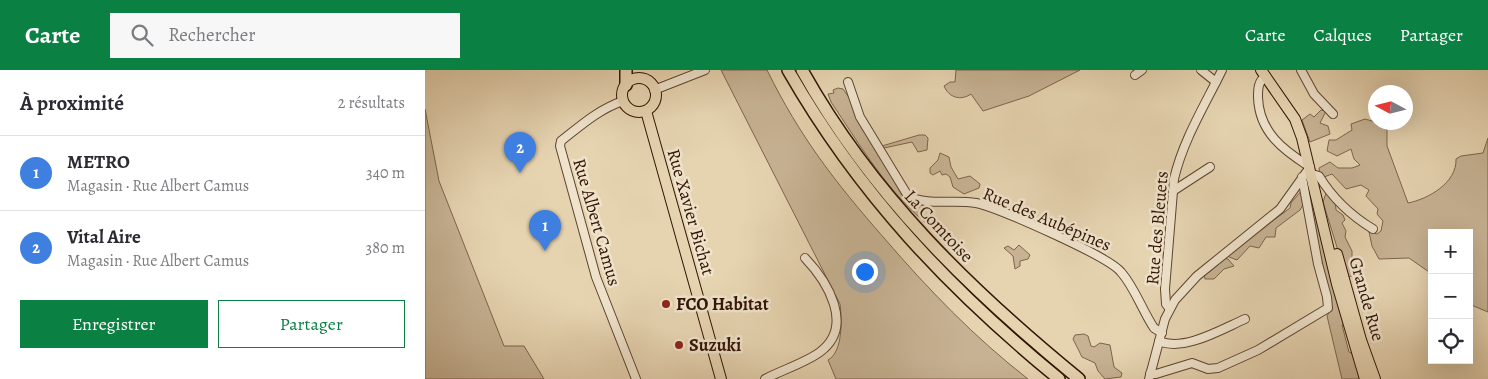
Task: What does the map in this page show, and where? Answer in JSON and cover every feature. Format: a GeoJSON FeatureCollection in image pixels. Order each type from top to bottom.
{"type":"FeatureCollection","features":[{"type":"Feature","properties":{"kind":"highway"},"geometry":{"type":"LineString","coordinates":[[625,70],[626,85]]}},
{"type":"Feature","properties":{"kind":"highway","name":"La Comtoise"},"geometry":{"type":"LineString","coordinates":[[788,70],[842,156],[896,225],[963,295],[1059,379]]}},
{"type":"Feature","properties":{"kind":"highway","name":"La Comtoise"},"geometry":{"type":"LineString","coordinates":[[802,70],[861,161],[913,226],[973,288],[1079,379]]}},
{"type":"Feature","properties":{"kind":"main road"},"geometry":{"type":"LineString","coordinates":[[1263,73],[1295,119],[1308,173],[1327,229]]}},
{"type":"Feature","properties":{"kind":"main road"},"geometry":{"type":"LineString","coordinates":[[636,79],[647,81],[655,90],[654,102],[646,111],[635,112],[626,106],[623,101],[622,92],[626,85],[636,79]]}},
{"type":"Feature","properties":{"kind":"main road","name":"Rue Xavier Bichat"},"geometry":{"type":"LineString","coordinates":[[646,111],[721,379]]}},
{"type":"Feature","properties":{"kind":"main road","name":"Grande Rue"},"geometry":{"type":"LineString","coordinates":[[1327,229],[1337,284],[1365,379]]}},
{"type":"Feature","properties":{"kind":"main road","name":"Grande Rue"},"geometry":{"type":"LineString","coordinates":[[1327,229],[1346,281],[1361,340],[1375,379]]}},
{"type":"Feature","properties":{"kind":"street"},"geometry":{"type":"LineString","coordinates":[[655,90],[705,70]]}},
{"type":"Feature","properties":{"kind":"street"},"geometry":{"type":"LineString","coordinates":[[1135,75],[1143,70]]}},
{"type":"Feature","properties":{"kind":"street"},"geometry":{"type":"LineString","coordinates":[[1201,70],[1216,82]]}},
{"type":"Feature","properties":{"kind":"street","name":"Rue des Bleuets"},"geometry":{"type":"LineString","coordinates":[[1169,308],[1166,304],[1165,289],[1173,191],[1178,163],[1222,70]]}},
{"type":"Feature","properties":{"kind":"street"},"geometry":{"type":"LineString","coordinates":[[1301,70],[1314,94],[1333,114]]}},
{"type":"Feature","properties":{"kind":"street"},"geometry":{"type":"LineString","coordinates":[[1263,73],[1258,90],[1259,108],[1264,125],[1279,144],[1308,173],[1319,176],[1328,192],[1347,211],[1373,229]]}},
{"type":"Feature","properties":{"kind":"street","name":"Rue des Aubépines"},"geometry":{"type":"LineString","coordinates":[[848,82],[854,103],[902,189],[912,198],[969,202],[989,207],[1090,251],[1114,265],[1128,282],[1161,337]]}},
{"type":"Feature","properties":{"kind":"street","name":"Rue Albert Camus"},"geometry":{"type":"LineString","coordinates":[[623,101],[603,110],[561,141],[560,146],[596,277],[636,379]]}},
{"type":"Feature","properties":{"kind":"street"},"geometry":{"type":"LineString","coordinates":[[1173,191],[1210,167]]}},
{"type":"Feature","properties":{"kind":"street"},"geometry":{"type":"LineString","coordinates":[[1149,376],[1169,308],[1197,276],[1279,209],[1308,173]]}},
{"type":"Feature","properties":{"kind":"street"},"geometry":{"type":"LineString","coordinates":[[1149,376],[1192,363],[1214,369],[1258,350],[1328,308],[1318,264],[1308,173]]}},
{"type":"Feature","properties":{"kind":"street"},"geometry":{"type":"LineString","coordinates":[[765,379],[821,352],[835,331],[837,314],[830,293],[817,270],[805,258]]}},
{"type":"Feature","properties":{"kind":"street"},"geometry":{"type":"LineString","coordinates":[[1161,337],[1170,345],[1185,344],[1245,319]]}},
{"type":"Feature","properties":{"kind":"shaded area"},"geometry":{"type":"Polygon","coordinates":[[[721,70],[767,70],[792,117],[819,158],[866,217],[917,276],[952,312],[1028,379],[836,379],[828,360],[833,356],[839,343],[841,326],[840,304],[721,70]]]}},
{"type":"Feature","properties":{"kind":"shaded area"},"geometry":{"type":"Polygon","coordinates":[[[956,70],[1080,70],[1029,96],[983,111],[971,94],[959,98],[952,96],[946,90],[944,86],[950,82],[955,82],[956,70]]]}},
{"type":"Feature","properties":{"kind":"shaded area"},"geometry":{"type":"Polygon","coordinates":[[[843,89],[850,99],[902,195],[916,203],[932,204],[927,206],[923,213],[931,227],[889,185],[853,135],[831,102],[828,94],[834,93],[833,90],[843,89]]]}},
{"type":"Feature","properties":{"kind":"shaded area"},"geometry":{"type":"Polygon","coordinates":[[[425,109],[439,181],[504,346],[524,346],[544,379],[425,379],[425,109]]]}},
{"type":"Feature","properties":{"kind":"shaded area"},"geometry":{"type":"Polygon","coordinates":[[[1321,110],[1326,111],[1320,123],[1328,126],[1330,134],[1310,142],[1302,120],[1310,114],[1314,117],[1321,110]]]}},
{"type":"Feature","properties":{"kind":"shaded area"},"geometry":{"type":"Polygon","coordinates":[[[1365,119],[1368,120],[1368,130],[1387,130],[1387,146],[1408,203],[1424,198],[1440,189],[1452,175],[1456,159],[1461,156],[1483,153],[1488,138],[1488,312],[1473,306],[1473,229],[1428,229],[1428,271],[1409,258],[1379,259],[1372,246],[1369,232],[1377,234],[1381,231],[1383,221],[1377,214],[1378,209],[1366,196],[1369,190],[1361,185],[1346,189],[1332,174],[1324,177],[1320,175],[1319,168],[1330,162],[1338,168],[1352,168],[1360,165],[1354,159],[1351,149],[1337,156],[1327,151],[1329,140],[1336,140],[1352,130],[1351,124],[1365,119]]]}},
{"type":"Feature","properties":{"kind":"shaded area"},"geometry":{"type":"Polygon","coordinates":[[[925,135],[928,138],[927,150],[918,152],[912,142],[884,148],[882,146],[925,135]]]}},
{"type":"Feature","properties":{"kind":"shaded area"},"geometry":{"type":"Polygon","coordinates":[[[940,153],[949,157],[951,167],[958,179],[970,176],[980,184],[979,188],[964,194],[953,187],[950,177],[946,174],[942,175],[940,171],[933,175],[930,173],[930,168],[938,160],[940,153]]]}},
{"type":"Feature","properties":{"kind":"shaded area"},"geometry":{"type":"Polygon","coordinates":[[[1309,185],[1345,323],[1342,325],[1349,352],[1353,354],[1360,379],[1342,379],[1327,316],[1332,308],[1308,198],[1306,186],[1309,185]]]}},
{"type":"Feature","properties":{"kind":"shaded area"},"geometry":{"type":"Polygon","coordinates":[[[1302,190],[1304,203],[1300,210],[1276,228],[1275,237],[1266,237],[1259,248],[1250,246],[1237,260],[1229,257],[1228,254],[1290,208],[1291,203],[1302,190]]]}},
{"type":"Feature","properties":{"kind":"shaded area"},"geometry":{"type":"Polygon","coordinates":[[[1326,193],[1335,201],[1336,210],[1343,215],[1345,220],[1342,223],[1346,231],[1345,237],[1352,251],[1352,259],[1356,262],[1358,268],[1355,275],[1348,277],[1344,270],[1323,202],[1326,193]]]}},
{"type":"Feature","properties":{"kind":"shaded area"},"geometry":{"type":"Polygon","coordinates":[[[1019,245],[1030,255],[1028,259],[1020,261],[1020,266],[1015,269],[1013,256],[1004,248],[1008,246],[1014,250],[1019,245]]]}},
{"type":"Feature","properties":{"kind":"shaded area"},"geometry":{"type":"Polygon","coordinates":[[[1224,258],[1228,259],[1234,266],[1224,269],[1214,279],[1205,279],[1204,274],[1224,258]]]}},
{"type":"Feature","properties":{"kind":"shaded area"},"geometry":{"type":"Polygon","coordinates":[[[1084,334],[1088,336],[1091,346],[1094,347],[1100,343],[1110,345],[1114,367],[1122,373],[1121,377],[1105,379],[1098,371],[1095,363],[1082,357],[1073,339],[1075,335],[1084,334]]]}},
{"type":"Feature","properties":{"kind":"place","name":"Vital Aire"},"geometry":{"type":"Point","coordinates":[520,173]}},
{"type":"Feature","properties":{"kind":"place","name":"METRO"},"geometry":{"type":"Point","coordinates":[545,251]}},
{"type":"Feature","properties":{"kind":"place","name":"FCO Habitat"},"geometry":{"type":"Point","coordinates":[666,304]}},
{"type":"Feature","properties":{"kind":"place","name":"Suzuki"},"geometry":{"type":"Point","coordinates":[679,345]}}]}
